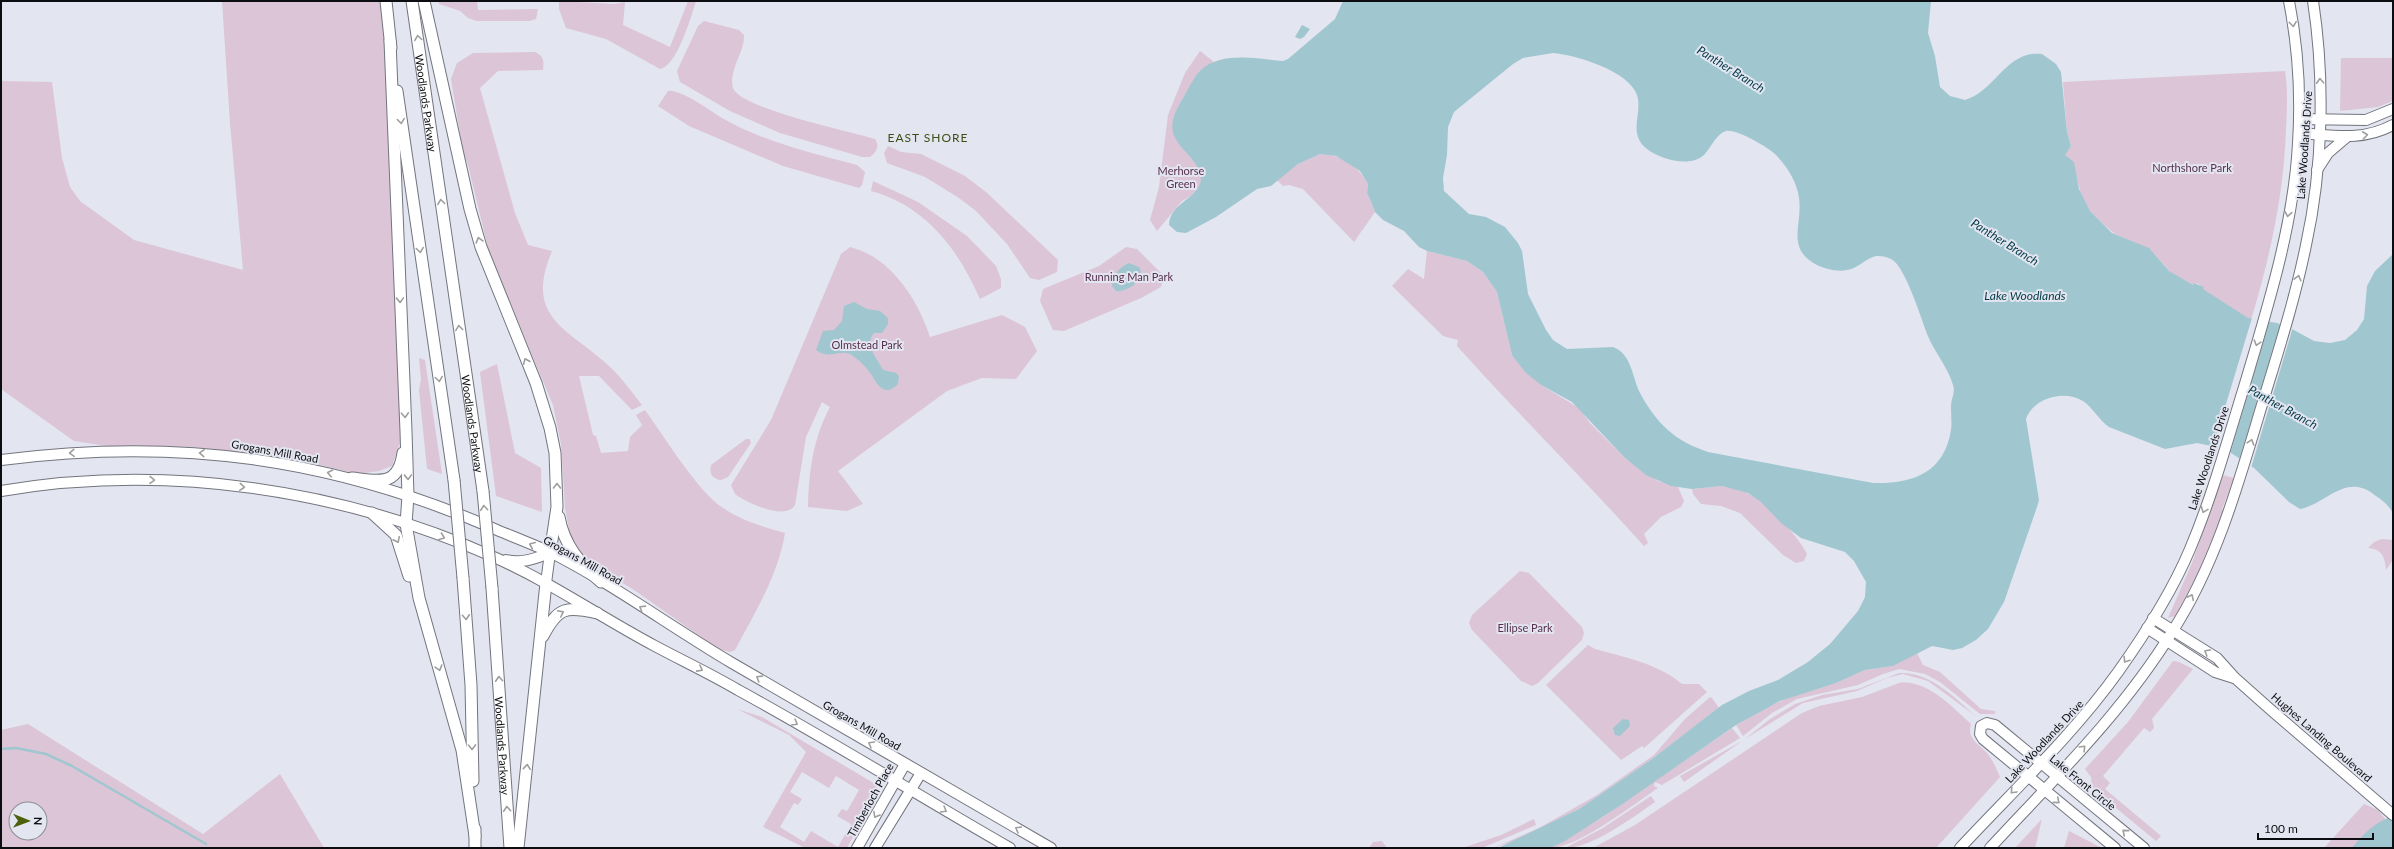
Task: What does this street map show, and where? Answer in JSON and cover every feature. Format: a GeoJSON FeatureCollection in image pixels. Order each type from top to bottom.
{"type":"FeatureCollection","features":[{"type":"Feature","properties":{"kind":"main road"},"geometry":{"type":"LineString","coordinates":[[386,1],[390,41],[454,480],[463,578],[470,685],[475,848]]}},
{"type":"Feature","properties":{"kind":"main road","name":"Woodlands Parkway"},"geometry":{"type":"LineString","coordinates":[[412,1],[483,491],[492,588],[510,848]]}},
{"type":"Feature","properties":{"kind":"main road"},"geometry":{"type":"LineString","coordinates":[[424,1],[470,209],[481,247],[536,383],[550,428],[557,472],[557,507],[546,583],[518,848]]}},
{"type":"Feature","properties":{"kind":"main road","name":"Lake Woodlands Drive"},"geometry":{"type":"LineString","coordinates":[[1960,848],[2026,777],[2083,720],[2147,628],[2189,551],[2218,474],[2268,306],[2284,240],[2295,173],[2299,133],[2297,57],[2290,1]]}},
{"type":"Feature","properties":{"kind":"main road","name":"Lake Woodlands Drive"},"geometry":{"type":"LineString","coordinates":[[1990,848],[2056,776],[2099,732],[2137,684],[2173,632],[2210,560],[2225,525],[2290,312],[2307,244],[2316,172],[2320,120],[2319,70],[2313,1]]}},
{"type":"Feature","properties":{"kind":"main road"},"geometry":{"type":"LineString","coordinates":[[390,41],[406,431],[408,496],[406,524],[419,598],[462,750],[475,836]]}},
{"type":"Feature","properties":{"kind":"main road"},"geometry":{"type":"LineString","coordinates":[[2299,120],[2366,120],[2393,109]]}},
{"type":"Feature","properties":{"kind":"main road"},"geometry":{"type":"LineString","coordinates":[[2299,133],[2368,136],[2393,125]]}},
{"type":"Feature","properties":{"kind":"main road"},"geometry":{"type":"LineString","coordinates":[[2316,172],[2328,153],[2348,136]]}},
{"type":"Feature","properties":{"kind":"main road"},"geometry":{"type":"LineString","coordinates":[[352,478],[381,482],[390,480],[398,470],[406,431]]}},
{"type":"Feature","properties":{"kind":"main road","name":"Grogans Mill Road"},"geometry":{"type":"LineString","coordinates":[[1,460],[85,452],[184,452],[250,457],[352,478],[470,518],[550,553],[601,582],[904,764],[1051,848]]}},
{"type":"Feature","properties":{"kind":"main road"},"geometry":{"type":"LineString","coordinates":[[1,491],[84,481],[178,481],[247,487],[298,495],[372,513],[406,524],[495,558],[546,583],[741,691],[1010,848]]}},
{"type":"Feature","properties":{"kind":"main road"},"geometry":{"type":"LineString","coordinates":[[557,507],[561,530],[569,546],[578,561],[601,582]]}},
{"type":"Feature","properties":{"kind":"main road"},"geometry":{"type":"LineString","coordinates":[[372,513],[396,535],[409,575],[419,598]]}},
{"type":"Feature","properties":{"kind":"main road"},"geometry":{"type":"LineString","coordinates":[[495,558],[514,562],[550,553]]}},
{"type":"Feature","properties":{"kind":"main road"},"geometry":{"type":"LineString","coordinates":[[540,642],[551,621],[564,611],[581,610],[598,613]]}},
{"type":"Feature","properties":{"kind":"main road","name":"Hughes Landing Boulevard"},"geometry":{"type":"LineString","coordinates":[[2152,618],[2217,658],[2236,678],[2393,815]]}},
{"type":"Feature","properties":{"kind":"main road","name":"Hughes Landing Boulevard"},"geometry":{"type":"LineString","coordinates":[[2147,628],[2166,642],[2215,672],[2236,678]]}},
{"type":"Feature","properties":{"kind":"main road","name":"Lake Front Circle"},"geometry":{"type":"LineString","coordinates":[[2115,848],[1998,753],[1981,737],[1979,731],[1981,726],[1987,723],[1992,723],[2144,848]]}},
{"type":"Feature","properties":{"kind":"main road"},"geometry":{"type":"LineString","coordinates":[[1998,753],[2010,738]]}},
{"type":"Feature","properties":{"kind":"main road","name":"Timberloch Place"},"geometry":{"type":"LineString","coordinates":[[857,848],[904,764]]}},
{"type":"Feature","properties":{"kind":"main road"},"geometry":{"type":"LineString","coordinates":[[875,848],[921,773]]}},
{"type":"Feature","properties":{"kind":"green space"},"geometry":{"type":"Polygon","coordinates":[[[222,1],[383,1],[401,440],[392,466],[379,471],[357,474],[317,464],[195,447],[107,446],[74,441],[1,389],[1,81],[52,82],[62,158],[70,187],[80,201],[134,240],[243,270],[230,123],[222,1]]]}},
{"type":"Feature","properties":{"kind":"green space"},"geometry":{"type":"Polygon","coordinates":[[[438,1],[477,1],[478,10],[538,9],[536,19],[529,21],[477,21],[468,18],[460,11],[439,4],[438,1]]]}},
{"type":"Feature","properties":{"kind":"green space"},"geometry":{"type":"Polygon","coordinates":[[[559,1],[614,4],[625,2],[623,25],[670,47],[688,1],[696,1],[687,29],[678,50],[666,66],[660,69],[606,39],[566,28],[559,9],[559,1]]]}},
{"type":"Feature","properties":{"kind":"green space"},"geometry":{"type":"Polygon","coordinates":[[[704,21],[739,30],[744,35],[744,41],[732,81],[733,88],[740,96],[774,111],[875,139],[877,149],[874,153],[870,157],[862,157],[780,133],[730,111],[680,82],[677,71],[698,26],[704,21]]]}},
{"type":"Feature","properties":{"kind":"green space","name":"Merhorse Green"},"geometry":{"type":"Polygon","coordinates":[[[1200,51],[1214,62],[1202,71],[1193,82],[1177,110],[1174,125],[1176,136],[1181,145],[1196,162],[1200,172],[1201,184],[1191,196],[1182,201],[1157,231],[1150,220],[1159,187],[1168,115],[1185,73],[1200,51]]]}},
{"type":"Feature","properties":{"kind":"green space"},"geometry":{"type":"Polygon","coordinates":[[[535,52],[543,59],[543,70],[498,71],[480,88],[515,213],[528,245],[552,251],[545,274],[543,292],[546,306],[554,319],[564,330],[608,365],[626,384],[642,405],[632,410],[599,376],[579,376],[593,435],[596,436],[601,453],[628,451],[630,437],[642,425],[636,415],[645,410],[671,448],[713,501],[730,513],[745,520],[785,533],[777,564],[765,593],[735,650],[730,652],[718,649],[637,592],[583,558],[570,535],[565,507],[561,444],[553,405],[489,252],[467,161],[464,158],[451,79],[457,63],[473,53],[535,52]]]}},
{"type":"Feature","properties":{"kind":"green space"},"geometry":{"type":"Polygon","coordinates":[[[2341,58],[2393,58],[2393,101],[2378,107],[2340,111],[2341,58]]]}},
{"type":"Feature","properties":{"kind":"green space","name":"Northshore Park"},"geometry":{"type":"Polygon","coordinates":[[[2285,71],[2287,85],[2287,107],[2285,153],[2279,201],[2270,249],[2251,320],[2231,309],[2197,283],[2193,285],[2172,274],[2155,255],[2140,245],[2115,234],[2090,211],[2082,197],[2077,179],[2064,155],[2071,146],[2067,132],[2063,82],[2285,71]]]}},
{"type":"Feature","properties":{"kind":"green space"},"geometry":{"type":"Polygon","coordinates":[[[668,91],[674,91],[688,97],[722,118],[754,134],[788,146],[857,165],[865,172],[862,185],[859,188],[783,166],[689,126],[658,106],[668,91]]]}},
{"type":"Feature","properties":{"kind":"green space"},"geometry":{"type":"Polygon","coordinates":[[[888,146],[901,152],[921,154],[965,176],[986,192],[1058,260],[1057,272],[1039,280],[1030,278],[1007,244],[976,211],[959,198],[925,177],[887,163],[884,153],[888,146]]]}},
{"type":"Feature","properties":{"kind":"green space"},"geometry":{"type":"Polygon","coordinates":[[[1320,154],[1342,159],[1354,167],[1368,184],[1367,193],[1375,212],[1354,242],[1303,189],[1289,185],[1283,186],[1277,180],[1298,164],[1320,154]]]}},
{"type":"Feature","properties":{"kind":"green space"},"geometry":{"type":"Polygon","coordinates":[[[873,181],[918,202],[967,236],[996,266],[1001,279],[1001,288],[980,299],[961,263],[938,232],[908,207],[891,198],[871,191],[873,181]]]}},
{"type":"Feature","properties":{"kind":"green space","name":"Olmstead Park"},"geometry":{"type":"Polygon","coordinates":[[[850,247],[865,252],[878,260],[901,282],[918,309],[930,337],[1002,315],[1025,327],[1037,351],[1016,379],[982,378],[947,391],[838,471],[863,504],[847,511],[808,507],[809,481],[813,456],[824,419],[830,407],[822,402],[806,437],[795,505],[784,511],[775,511],[757,506],[735,494],[731,485],[771,420],[841,254],[850,247]]]}},
{"type":"Feature","properties":{"kind":"green space","name":"Running Man Park"},"geometry":{"type":"Polygon","coordinates":[[[1126,247],[1137,249],[1161,273],[1163,279],[1161,287],[1141,298],[1064,331],[1053,330],[1040,301],[1043,289],[1099,266],[1126,247]]]}},
{"type":"Feature","properties":{"kind":"green space"},"geometry":{"type":"Polygon","coordinates":[[[1427,251],[1467,261],[1483,272],[1497,292],[1512,355],[1541,385],[1579,408],[1590,423],[1624,457],[1658,481],[1678,487],[1684,501],[1681,507],[1661,517],[1644,534],[1648,543],[1644,546],[1457,346],[1458,340],[1443,336],[1392,286],[1408,269],[1424,279],[1427,251]]]}},
{"type":"Feature","properties":{"kind":"green space"},"geometry":{"type":"Polygon","coordinates":[[[419,358],[425,360],[442,474],[427,469],[419,390],[421,379],[419,358]]]}},
{"type":"Feature","properties":{"kind":"green space"},"geometry":{"type":"Polygon","coordinates":[[[497,364],[515,453],[541,468],[542,512],[496,496],[480,372],[497,364]]]}},
{"type":"Feature","properties":{"kind":"green space"},"geometry":{"type":"Polygon","coordinates":[[[746,439],[750,439],[751,443],[728,477],[721,480],[713,477],[710,471],[711,465],[746,439]]]}},
{"type":"Feature","properties":{"kind":"green space"},"geometry":{"type":"Polygon","coordinates":[[[2223,475],[2234,478],[2222,509],[2224,510],[2197,575],[2175,616],[2168,618],[2192,563],[2223,475]]]}},
{"type":"Feature","properties":{"kind":"green space"},"geometry":{"type":"Polygon","coordinates":[[[1722,486],[1746,492],[1774,512],[1790,529],[1807,554],[1804,561],[1796,563],[1783,555],[1740,513],[1721,506],[1701,504],[1693,494],[1692,489],[1722,486]]]}},
{"type":"Feature","properties":{"kind":"green space"},"geometry":{"type":"Polygon","coordinates":[[[2382,539],[2393,540],[2393,560],[2386,570],[2385,561],[2382,554],[2377,550],[2368,548],[2374,542],[2382,539]]]}},
{"type":"Feature","properties":{"kind":"green space","name":"Ellipse Park"},"geometry":{"type":"Polygon","coordinates":[[[1520,571],[1529,573],[1582,627],[1584,633],[1582,640],[1538,683],[1532,686],[1521,681],[1472,630],[1469,623],[1472,615],[1520,571]]]}},
{"type":"Feature","properties":{"kind":"green space"},"geometry":{"type":"Polygon","coordinates":[[[1588,645],[1595,649],[1652,666],[1673,677],[1682,684],[1699,684],[1707,692],[1644,748],[1642,746],[1621,760],[1546,685],[1588,645]]]}},
{"type":"Feature","properties":{"kind":"green space"},"geometry":{"type":"Polygon","coordinates":[[[1917,653],[1923,665],[1940,672],[1981,709],[1995,711],[1995,714],[1980,714],[1940,682],[1925,674],[1899,669],[1858,685],[1797,699],[1772,713],[1743,736],[1736,725],[1768,707],[1790,697],[1836,683],[1865,670],[1893,666],[1917,653]]]}},
{"type":"Feature","properties":{"kind":"green space"},"geometry":{"type":"Polygon","coordinates":[[[2173,661],[2179,662],[2193,669],[2152,719],[2154,728],[2150,732],[2144,728],[2103,776],[2110,783],[2105,789],[2161,836],[2156,841],[2092,788],[2091,777],[2085,769],[2128,722],[2173,661]]]}},
{"type":"Feature","properties":{"kind":"green space"},"geometry":{"type":"Polygon","coordinates":[[[1899,673],[1921,676],[1932,681],[1951,694],[1977,717],[1928,681],[1903,674],[1887,678],[1857,691],[1803,703],[1745,739],[1770,719],[1795,704],[1822,695],[1858,689],[1899,673]]]}},
{"type":"Feature","properties":{"kind":"green space"},"geometry":{"type":"Polygon","coordinates":[[[1899,683],[1919,685],[1929,690],[1947,703],[1971,724],[1970,730],[1973,739],[1990,757],[2000,777],[1936,848],[1593,848],[1635,825],[1802,713],[1819,706],[1862,697],[1899,683]]]}},
{"type":"Feature","properties":{"kind":"green space"},"geometry":{"type":"Polygon","coordinates":[[[1710,697],[1719,708],[1652,759],[1579,809],[1517,840],[1493,848],[1539,828],[1597,795],[1654,755],[1685,719],[1710,697]]]}},
{"type":"Feature","properties":{"kind":"green space"},"geometry":{"type":"Polygon","coordinates":[[[737,709],[762,717],[877,785],[874,797],[847,848],[805,848],[763,827],[806,752],[789,735],[737,709]],[[802,772],[790,792],[802,799],[798,805],[794,803],[780,827],[804,842],[811,831],[838,847],[851,824],[837,816],[842,809],[847,811],[859,790],[836,776],[829,788],[802,772]]]}},
{"type":"Feature","properties":{"kind":"green space"},"geometry":{"type":"Polygon","coordinates":[[[28,724],[203,834],[280,774],[324,848],[1,848],[1,730],[28,724]]]}},
{"type":"Feature","properties":{"kind":"green space"},"geometry":{"type":"Polygon","coordinates":[[[1732,728],[1740,738],[1662,785],[1655,782],[1654,786],[1658,788],[1606,824],[1575,841],[1562,846],[1550,848],[1604,816],[1732,728]]]}},
{"type":"Feature","properties":{"kind":"green space"},"geometry":{"type":"Polygon","coordinates":[[[1742,741],[1684,782],[1680,776],[1742,741]]]}},
{"type":"Feature","properties":{"kind":"green space"},"geometry":{"type":"Polygon","coordinates":[[[1651,796],[1655,802],[1612,831],[1576,847],[1565,848],[1603,828],[1651,796]]]}},
{"type":"Feature","properties":{"kind":"green space"},"geometry":{"type":"Polygon","coordinates":[[[2364,804],[2378,810],[2393,829],[2393,848],[2324,848],[2364,804]]]}},
{"type":"Feature","properties":{"kind":"green space"},"geometry":{"type":"Polygon","coordinates":[[[1534,819],[1536,825],[1482,848],[1462,848],[1501,835],[1534,819]]]}},
{"type":"Feature","properties":{"kind":"green space"},"geometry":{"type":"Polygon","coordinates":[[[2042,819],[2035,848],[2015,848],[2042,819]]]}},
{"type":"Feature","properties":{"kind":"green space"},"geometry":{"type":"Polygon","coordinates":[[[2069,831],[2102,848],[2064,848],[2069,831]]]}},
{"type":"Feature","properties":{"kind":"green space"},"geometry":{"type":"Polygon","coordinates":[[[1382,841],[1387,848],[1369,848],[1373,842],[1382,841]]]}},
{"type":"Feature","properties":{"kind":"water","name":"Lake Woodlands"},"geometry":{"type":"Polygon","coordinates":[[[1343,1],[1931,1],[1928,33],[1935,56],[1940,87],[1950,96],[1965,100],[1976,95],[1985,88],[2010,64],[2019,58],[2030,54],[2042,54],[2056,64],[2061,72],[2067,132],[2071,146],[2065,155],[2074,162],[2079,189],[2090,211],[2112,233],[2149,248],[2169,271],[2193,285],[2194,283],[2204,287],[2203,289],[2248,318],[2277,323],[2314,341],[2330,343],[2345,340],[2357,330],[2364,319],[2367,286],[2375,271],[2393,254],[2393,514],[2388,506],[2379,498],[2365,489],[2355,487],[2337,491],[2310,506],[2300,509],[2289,502],[2254,468],[2225,449],[2197,443],[2165,449],[2109,427],[2087,404],[2075,397],[2058,396],[2050,398],[2035,406],[2026,419],[2039,500],[2037,507],[2004,602],[1988,629],[1976,640],[1962,648],[1953,650],[1932,646],[1893,666],[1865,670],[1836,683],[1780,701],[1736,725],[1624,803],[1565,841],[1550,848],[1498,848],[1579,809],[1652,759],[1722,705],[1749,691],[1778,680],[1808,662],[1830,644],[1858,611],[1865,597],[1866,582],[1854,561],[1845,552],[1801,538],[1781,523],[1761,502],[1748,493],[1722,486],[1692,489],[1671,486],[1646,475],[1624,457],[1572,402],[1541,385],[1525,372],[1512,355],[1497,292],[1483,272],[1467,261],[1427,251],[1419,247],[1404,231],[1383,220],[1375,212],[1367,193],[1368,184],[1360,171],[1336,156],[1320,154],[1298,164],[1271,186],[1257,189],[1216,217],[1186,233],[1177,232],[1169,225],[1170,218],[1174,212],[1194,193],[1201,181],[1200,174],[1194,161],[1176,139],[1172,128],[1176,110],[1198,73],[1210,64],[1219,60],[1230,58],[1252,58],[1283,61],[1288,59],[1335,19],[1343,1]],[[1553,53],[1523,58],[1513,64],[1454,112],[1448,127],[1447,155],[1443,178],[1444,191],[1469,214],[1486,217],[1505,227],[1518,243],[1522,251],[1528,294],[1546,330],[1553,340],[1567,349],[1613,347],[1619,350],[1628,360],[1637,387],[1653,414],[1676,437],[1696,448],[1708,452],[1873,483],[1888,483],[1913,478],[1934,466],[1941,457],[1947,445],[1951,430],[1951,406],[1954,388],[1948,372],[1927,334],[1909,286],[1900,268],[1895,262],[1886,257],[1876,256],[1854,268],[1839,271],[1817,265],[1807,258],[1801,251],[1798,243],[1800,208],[1798,192],[1790,174],[1775,154],[1759,143],[1737,133],[1726,131],[1716,138],[1707,152],[1698,159],[1691,161],[1675,161],[1659,156],[1647,149],[1641,143],[1638,136],[1638,102],[1637,95],[1632,86],[1624,79],[1601,66],[1563,54],[1553,53]]]}},
{"type":"Feature","properties":{"kind":"water"},"geometry":{"type":"Polygon","coordinates":[[[1302,25],[1310,29],[1304,37],[1300,39],[1295,37],[1302,25]]]}},
{"type":"Feature","properties":{"kind":"water"},"geometry":{"type":"Polygon","coordinates":[[[1129,263],[1139,267],[1141,271],[1140,276],[1135,284],[1125,290],[1116,291],[1112,286],[1115,275],[1122,267],[1129,263]]]}},
{"type":"Feature","properties":{"kind":"water"},"geometry":{"type":"Polygon","coordinates":[[[854,302],[867,309],[880,311],[888,318],[888,324],[882,333],[874,333],[870,342],[872,352],[883,370],[896,373],[899,376],[898,384],[889,390],[885,390],[879,386],[865,367],[849,354],[826,354],[816,350],[823,331],[834,330],[842,321],[844,306],[854,302]]]}},
{"type":"Feature","properties":{"kind":"water"},"geometry":{"type":"Polygon","coordinates":[[[1623,719],[1629,720],[1630,726],[1620,736],[1615,735],[1613,728],[1623,719]]]}},
{"type":"Feature","properties":{"kind":"water"},"geometry":{"type":"Polygon","coordinates":[[[2393,816],[2393,848],[2352,848],[2370,829],[2393,816]]]}},
{"type":"Feature","properties":{"kind":"pier"},"geometry":{"type":"Polygon","coordinates":[[[2252,318],[2270,319],[2230,454],[2213,447],[2252,318]]]}},
{"type":"Feature","properties":{"kind":"pier"},"geometry":{"type":"Polygon","coordinates":[[[2281,322],[2293,327],[2251,468],[2239,461],[2281,322]]]}},
{"type":"Feature","properties":{"kind":"waterway"},"geometry":{"type":"LineString","coordinates":[[1,749],[16,748],[46,754],[72,766],[206,844]]}},
{"type":"Feature","properties":{"kind":"district","name":"EAST SHORE"},"geometry":{"type":"Point","coordinates":[928,137]}},
{"type":"Feature","properties":{"kind":"water label","name":"Panther Branch"},"geometry":{"type":"Point","coordinates":[1731,69]}},
{"type":"Feature","properties":{"kind":"water label","name":"Panther Branch"},"geometry":{"type":"Point","coordinates":[2005,242]}},
{"type":"Feature","properties":{"kind":"water label","name":"Panther Branch"},"geometry":{"type":"Point","coordinates":[2283,407]}}]}
